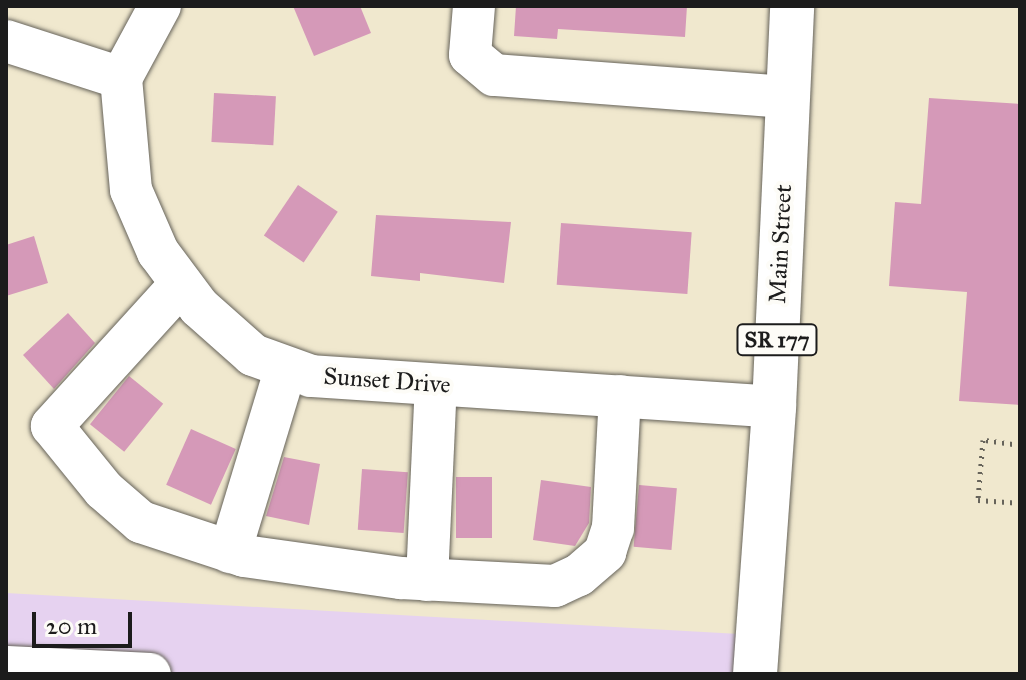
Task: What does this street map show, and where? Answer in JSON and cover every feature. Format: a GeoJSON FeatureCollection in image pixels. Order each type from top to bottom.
{"type":"FeatureCollection","features":[{"type":"Feature","properties":{"kind":"main road","name":"Main Street"},"geometry":{"type":"LineString","coordinates":[[755,674],[774,407],[792,6]]}},
{"type":"Feature","properties":{"kind":"street"},"geometry":{"type":"LineString","coordinates":[[6,41],[121,78],[160,6]]}},
{"type":"Feature","properties":{"kind":"street"},"geometry":{"type":"LineString","coordinates":[[474,6],[470,55],[478,67],[511,78],[788,97]]}},
{"type":"Feature","properties":{"kind":"street","name":"Sunset Drive"},"geometry":{"type":"LineString","coordinates":[[121,78],[131,190],[158,252],[199,307],[253,355],[311,376],[774,407]]}},
{"type":"Feature","properties":{"kind":"street"},"geometry":{"type":"LineString","coordinates":[[181,284],[52,426],[104,490],[141,522],[230,552],[312,569],[427,580],[555,586],[579,575],[605,552],[613,528],[620,396]]}},
{"type":"Feature","properties":{"kind":"street"},"geometry":{"type":"LineString","coordinates":[[230,552],[286,368]]}},
{"type":"Feature","properties":{"kind":"street"},"geometry":{"type":"LineString","coordinates":[[427,580],[436,385]]}},
{"type":"Feature","properties":{"kind":"street"},"geometry":{"type":"LineString","coordinates":[[6,667],[150,674]]}},
{"type":"Feature","properties":{"kind":"path"},"geometry":{"type":"LineString","coordinates":[[1020,445],[983,440],[978,500],[1020,503]]}},
{"type":"Feature","properties":{"kind":"shaded area"},"geometry":{"type":"Polygon","coordinates":[[[6,593],[757,635],[755,674],[6,674],[6,593]]]}},
{"type":"Feature","properties":{"kind":"building"},"geometry":{"type":"Polygon","coordinates":[[[293,6],[360,6],[371,33],[314,56],[293,6]]]}},
{"type":"Feature","properties":{"kind":"building"},"geometry":{"type":"Polygon","coordinates":[[[516,6],[687,6],[685,37],[558,29],[557,39],[514,36],[516,6]]]}},
{"type":"Feature","properties":{"kind":"building"},"geometry":{"type":"Polygon","coordinates":[[[214,93],[276,96],[273,145],[211,142],[214,93]]]}},
{"type":"Feature","properties":{"kind":"building"},"geometry":{"type":"Polygon","coordinates":[[[929,98],[1020,104],[1020,405],[959,401],[967,292],[889,286],[895,202],[921,204],[929,98]]]}},
{"type":"Feature","properties":{"kind":"building"},"geometry":{"type":"Polygon","coordinates":[[[298,185],[338,212],[304,262],[264,236],[298,185]]]}},
{"type":"Feature","properties":{"kind":"building"},"geometry":{"type":"Polygon","coordinates":[[[376,215],[511,222],[504,283],[420,273],[420,281],[371,276],[376,215]]]}},
{"type":"Feature","properties":{"kind":"building"},"geometry":{"type":"Polygon","coordinates":[[[561,223],[692,232],[687,294],[557,285],[561,223]]]}},
{"type":"Feature","properties":{"kind":"building"},"geometry":{"type":"Polygon","coordinates":[[[34,236],[48,283],[6,296],[6,245],[34,236]]]}},
{"type":"Feature","properties":{"kind":"building"},"geometry":{"type":"Polygon","coordinates":[[[68,313],[95,343],[54,389],[23,355],[68,313]]]}},
{"type":"Feature","properties":{"kind":"building"},"geometry":{"type":"Polygon","coordinates":[[[129,376],[163,404],[124,452],[90,424],[129,376]]]}},
{"type":"Feature","properties":{"kind":"building"},"geometry":{"type":"Polygon","coordinates":[[[191,429],[236,449],[211,505],[166,485],[191,429]]]}},
{"type":"Feature","properties":{"kind":"building"},"geometry":{"type":"Polygon","coordinates":[[[284,457],[320,464],[309,525],[266,516],[284,457]]]}},
{"type":"Feature","properties":{"kind":"building"},"geometry":{"type":"Polygon","coordinates":[[[362,469],[408,472],[404,533],[358,530],[362,469]]]}},
{"type":"Feature","properties":{"kind":"building"},"geometry":{"type":"Polygon","coordinates":[[[456,477],[492,477],[492,538],[456,538],[456,477]]]}},
{"type":"Feature","properties":{"kind":"building"},"geometry":{"type":"Polygon","coordinates":[[[541,480],[591,487],[589,523],[575,546],[533,540],[541,480]]]}},
{"type":"Feature","properties":{"kind":"building"},"geometry":{"type":"Polygon","coordinates":[[[639,485],[677,488],[671,550],[634,547],[639,485]]]}}]}
